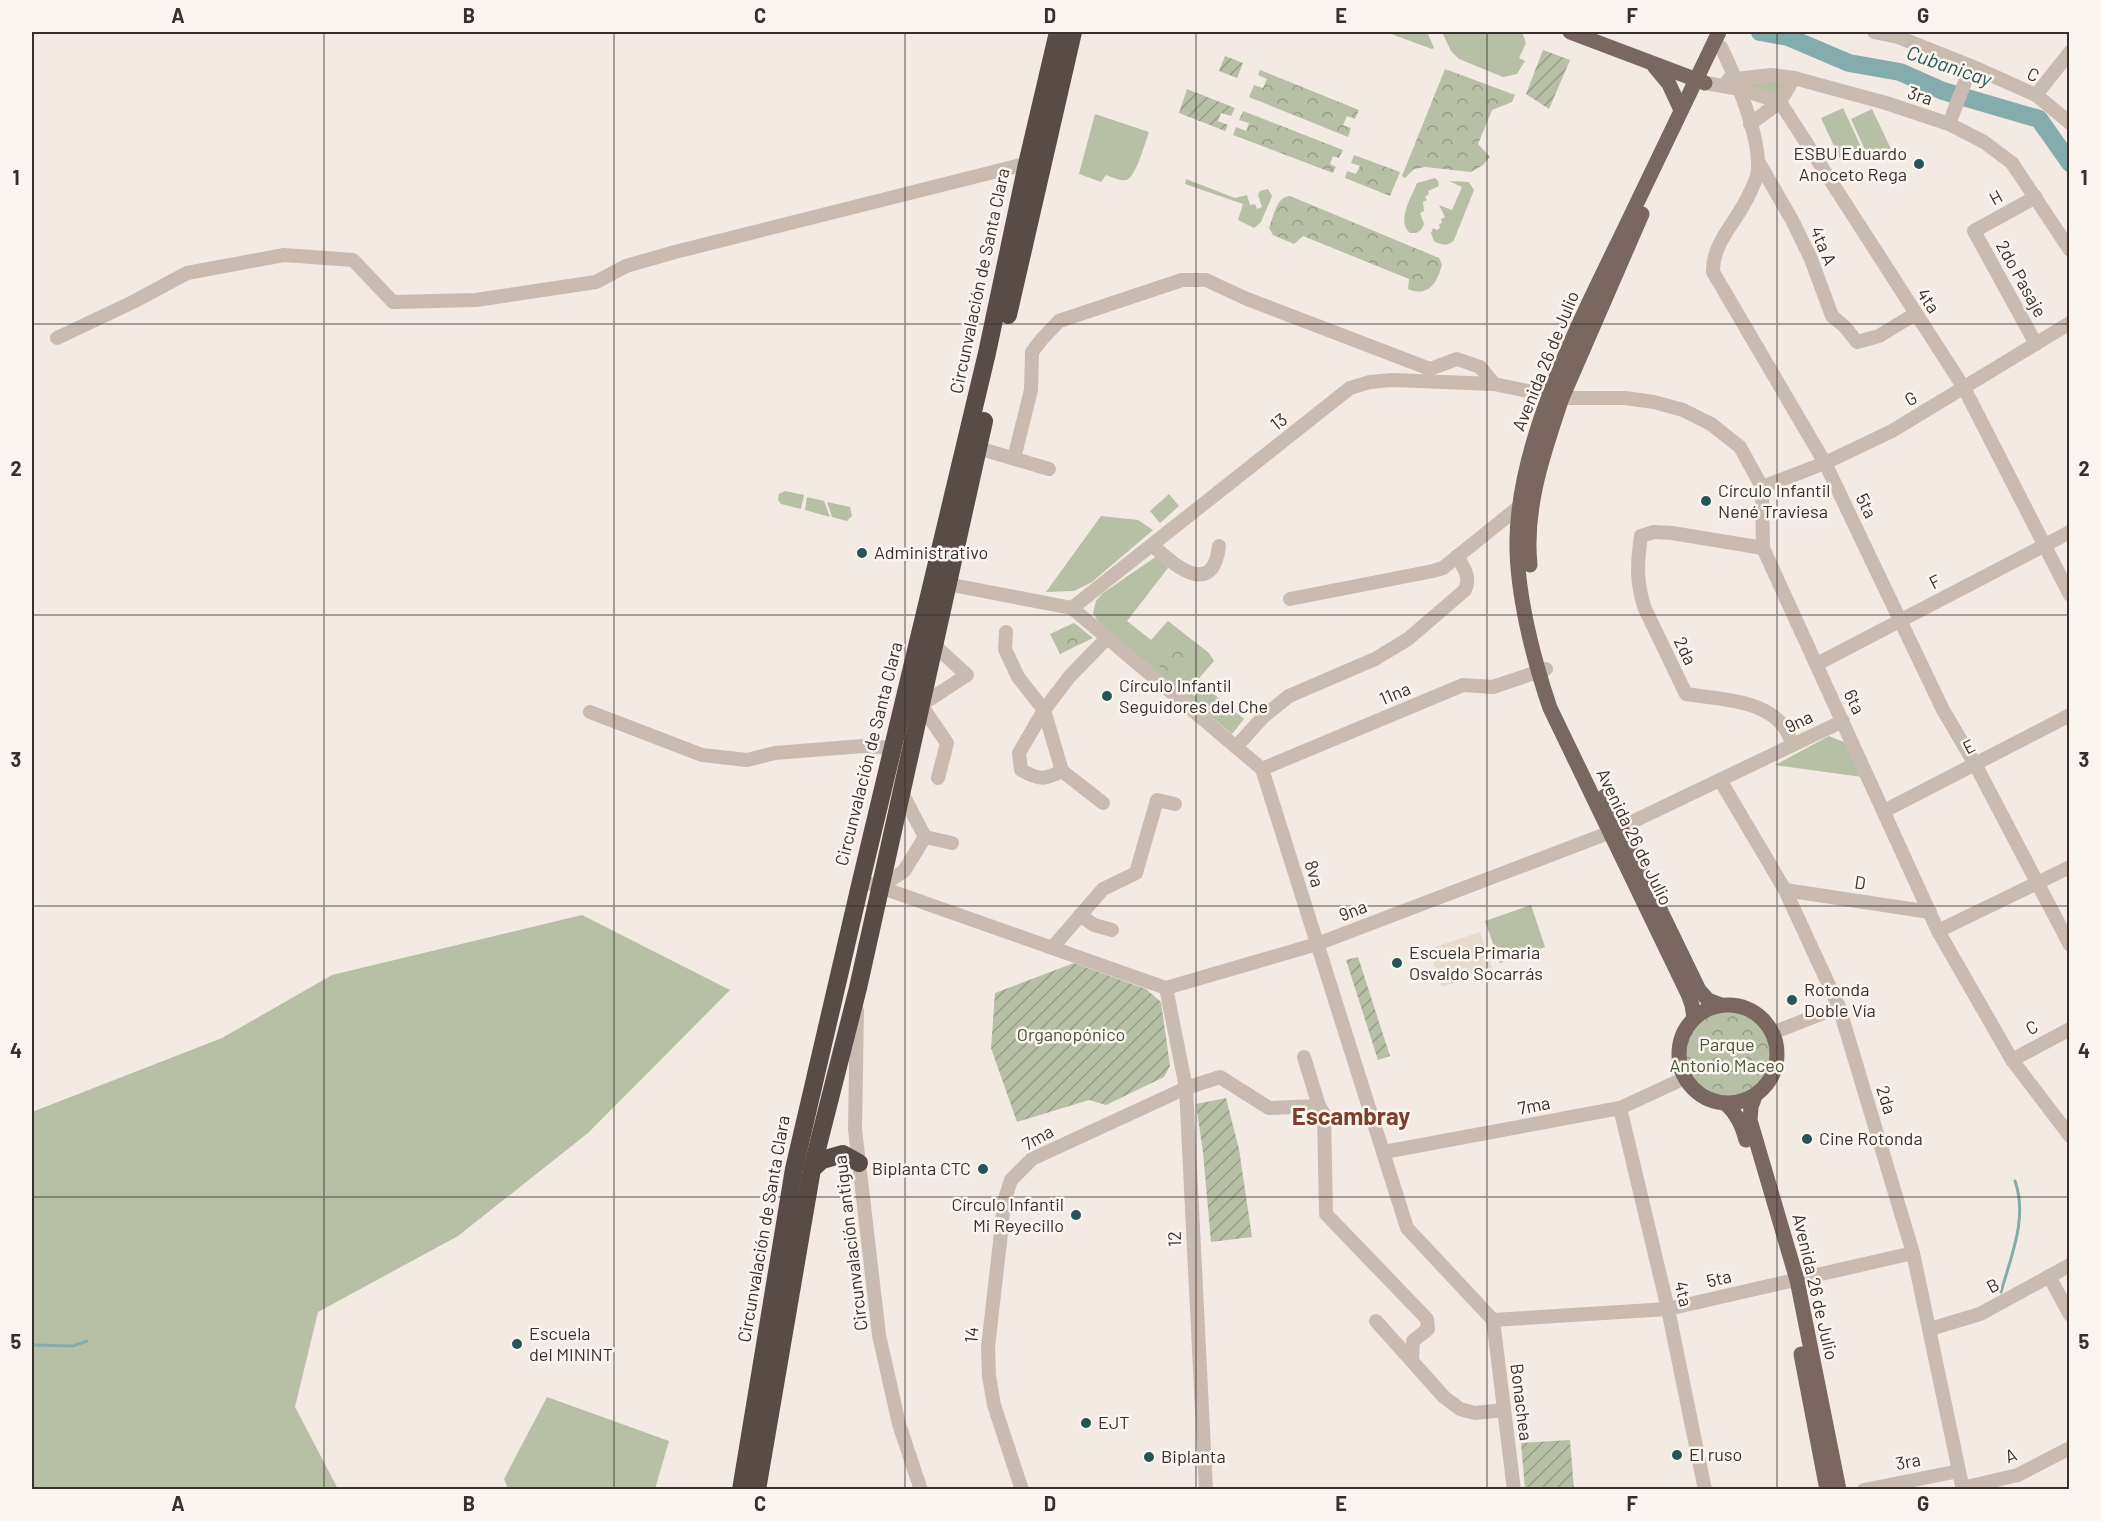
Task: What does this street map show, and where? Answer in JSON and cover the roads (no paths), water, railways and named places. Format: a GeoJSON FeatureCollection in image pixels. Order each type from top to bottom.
{"type":"FeatureCollection","features":[{"type":"Feature","properties":{"kind":"highway","name":"Circunvalación de Santa Clara"},"geometry":{"type":"LineString","coordinates":[[741,1490],[794,1169],[892,748],[986,384],[1035,162],[1058,32]]}},
{"type":"Feature","properties":{"kind":"highway","name":"Circunvalación de Santa Clara"},"geometry":{"type":"LineString","coordinates":[[1035,162],[1073,32]]}},
{"type":"Feature","properties":{"kind":"highway","name":"Circunvalación de Santa Clara"},"geometry":{"type":"LineString","coordinates":[[757,1490],[812,1169],[858,988],[978,448],[986,384]]}},
{"type":"Feature","properties":{"kind":"highway"},"geometry":{"type":"LineString","coordinates":[[812,1169],[822,1160],[843,1154],[859,1163]]}},
{"type":"Feature","properties":{"kind":"main road"},"geometry":{"type":"LineString","coordinates":[[1570,32],[1700,81]]}},
{"type":"Feature","properties":{"kind":"main road"},"geometry":{"type":"LineString","coordinates":[[1652,63],[1683,68],[1695,63],[1720,39]]}},
{"type":"Feature","properties":{"kind":"main road","name":"Avenida 26 de Julio"},"geometry":{"type":"LineString","coordinates":[[1694,1018],[1688,994],[1560,705],[1542,671],[1522,596],[1517,541],[1520,506],[1530,454],[1647,203],[1720,39]]}},
{"type":"Feature","properties":{"kind":"main road"},"geometry":{"type":"LineString","coordinates":[[1652,63],[1669,84],[1682,110]]}},
{"type":"Feature","properties":{"kind":"main road","name":"Avenida 26 de Julio"},"geometry":{"type":"LineString","coordinates":[[1542,671],[1527,541],[1539,470],[1556,396],[1598,284],[1682,110],[1700,81]]}},
{"type":"Feature","properties":{"kind":"main road","name":"Avenida 26 de Julio"},"geometry":{"type":"LineString","coordinates":[[1616,830],[1699,990],[1708,1000],[1721,1005]]}},
{"type":"Feature","properties":{"kind":"main road"},"geometry":{"type":"LineString","coordinates":[[1721,1005],[1738,1006],[1754,1012],[1766,1023],[1772,1033],[1778,1053],[1775,1070],[1767,1084],[1755,1095],[1740,1102],[1726,1104],[1698,1095],[1685,1078],[1678,1058],[1679,1043],[1694,1018],[1706,1010],[1721,1005]]}},
{"type":"Feature","properties":{"kind":"main road","name":"Avenida 26 de Julio"},"geometry":{"type":"LineString","coordinates":[[1755,1095],[1750,1120],[1792,1281],[1839,1490]]}},
{"type":"Feature","properties":{"kind":"main road","name":"Avenida 26 de Julio"},"geometry":{"type":"LineString","coordinates":[[1726,1104],[1734,1112],[1742,1128],[1792,1281],[1827,1490]]}},
{"type":"Feature","properties":{"kind":"street","name":"C"},"geometry":{"type":"LineString","coordinates":[[1874,32],[1899,34],[1970,70],[2036,95],[2070,123]]}},
{"type":"Feature","properties":{"kind":"street","name":"5ta"},"geometry":{"type":"LineString","coordinates":[[1720,39],[1738,84],[1758,161],[1756,176],[1744,204],[1713,260],[1713,272],[1826,463],[1943,710],[1975,764],[2070,945]]}},
{"type":"Feature","properties":{"kind":"street"},"geometry":{"type":"LineString","coordinates":[[2036,95],[2070,52]]}},
{"type":"Feature","properties":{"kind":"street"},"geometry":{"type":"LineString","coordinates":[[1949,124],[1970,70]]}},
{"type":"Feature","properties":{"kind":"street","name":"3ra"},"geometry":{"type":"LineString","coordinates":[[1738,84],[1771,75],[1794,78],[1886,103],[1949,124],[1984,142],[2012,163],[2070,250]]}},
{"type":"Feature","properties":{"kind":"street"},"geometry":{"type":"LineString","coordinates":[[1749,124],[1780,102],[1794,78]]}},
{"type":"Feature","properties":{"kind":"street"},"geometry":{"type":"LineString","coordinates":[[1700,81],[1738,84],[1780,102]]}},
{"type":"Feature","properties":{"kind":"street","name":"4ta"},"geometry":{"type":"LineString","coordinates":[[1780,102],[1964,388],[2070,595]]}},
{"type":"Feature","properties":{"kind":"street","name":"4ta A"},"geometry":{"type":"LineString","coordinates":[[1758,161],[1797,230],[1832,316],[1857,342],[1879,336],[1915,314]]}},
{"type":"Feature","properties":{"kind":"street"},"geometry":{"type":"LineString","coordinates":[[57,338],[187,273],[284,255],[353,260],[393,302],[476,300],[596,282],[626,266],[675,252],[1035,162]]}},
{"type":"Feature","properties":{"kind":"street","name":"H"},"geometry":{"type":"LineString","coordinates":[[1974,231],[2036,197]]}},
{"type":"Feature","properties":{"kind":"street","name":"2do Pasaje"},"geometry":{"type":"LineString","coordinates":[[1974,231],[2036,344]]}},
{"type":"Feature","properties":{"kind":"street"},"geometry":{"type":"LineString","coordinates":[[1014,458],[1031,390],[1032,352],[1042,339],[1059,321],[1182,280],[1206,280],[1247,299],[1430,369],[1457,359],[1480,367],[1494,384]]}},
{"type":"Feature","properties":{"kind":"street","name":"G"},"geometry":{"type":"LineString","coordinates":[[1762,487],[1826,463],[1892,431],[2070,323]]}},
{"type":"Feature","properties":{"kind":"street","name":"13"},"geometry":{"type":"LineString","coordinates":[[1072,608],[1350,388],[1370,382],[1392,380],[1494,384],[1556,396]]}},
{"type":"Feature","properties":{"kind":"street","name":"6ta"},"geometry":{"type":"LineString","coordinates":[[1556,396],[1625,398],[1654,402],[1683,410],[1711,424],[1740,447],[1762,487],[1763,548],[1938,931],[2012,1060],[2070,1136]]}},
{"type":"Feature","properties":{"kind":"street"},"geometry":{"type":"LineString","coordinates":[[978,448],[1049,469]]}},
{"type":"Feature","properties":{"kind":"street"},"geometry":{"type":"LineString","coordinates":[[1290,599],[1443,568],[1520,506]]}},
{"type":"Feature","properties":{"kind":"street","name":"2da"},"geometry":{"type":"LineString","coordinates":[[1763,548],[1671,533],[1654,532],[1641,536],[1636,566],[1640,594],[1686,693],[1754,706],[1769,713],[1784,727],[1792,745]]}},
{"type":"Feature","properties":{"kind":"street","name":"F"},"geometry":{"type":"LineString","coordinates":[[1817,664],[2070,532]]}},
{"type":"Feature","properties":{"kind":"street"},"geometry":{"type":"LineString","coordinates":[[1152,545],[1171,563],[1183,570],[1197,573],[1207,573],[1213,568],[1219,546]]}},
{"type":"Feature","properties":{"kind":"street"},"geometry":{"type":"LineString","coordinates":[[1236,747],[1263,717],[1289,696],[1375,658],[1408,639],[1465,590],[1468,583],[1467,573],[1457,556]]}},
{"type":"Feature","properties":{"kind":"street"},"geometry":{"type":"LineString","coordinates":[[947,584],[1072,608],[1262,769]]}},
{"type":"Feature","properties":{"kind":"street"},"geometry":{"type":"LineString","coordinates":[[1006,632],[1005,649],[1018,676],[1044,710],[1062,771],[1103,803]]}},
{"type":"Feature","properties":{"kind":"street"},"geometry":{"type":"LineString","coordinates":[[1062,771],[1047,778],[1034,777],[1021,770],[1019,753],[1044,710],[1070,676],[1107,638]]}},
{"type":"Feature","properties":{"kind":"street"},"geometry":{"type":"LineString","coordinates":[[934,645],[967,675],[921,705],[947,743],[938,778]]}},
{"type":"Feature","properties":{"kind":"street","name":"11na"},"geometry":{"type":"LineString","coordinates":[[1262,769],[1464,685],[1492,687],[1542,671]]}},
{"type":"Feature","properties":{"kind":"street"},"geometry":{"type":"LineString","coordinates":[[590,712],[702,755],[747,760],[775,753],[852,747],[892,748]]}},
{"type":"Feature","properties":{"kind":"street","name":"E"},"geometry":{"type":"LineString","coordinates":[[1884,811],[2070,715]]}},
{"type":"Feature","properties":{"kind":"street","name":"9na"},"geometry":{"type":"LineString","coordinates":[[1167,988],[1317,944],[1616,830],[1843,721]]}},
{"type":"Feature","properties":{"kind":"street","name":"8va"},"geometry":{"type":"LineString","coordinates":[[1262,769],[1407,1228],[1493,1320]]}},
{"type":"Feature","properties":{"kind":"street","name":"2da"},"geometry":{"type":"LineString","coordinates":[[1720,780],[1785,890],[1839,1007],[1913,1253],[1963,1489]]}},
{"type":"Feature","properties":{"kind":"street"},"geometry":{"type":"LineString","coordinates":[[901,791],[925,837],[952,843]]}},
{"type":"Feature","properties":{"kind":"street"},"geometry":{"type":"LineString","coordinates":[[1052,948],[1103,889],[1136,873],[1157,800],[1175,804]]}},
{"type":"Feature","properties":{"kind":"street"},"geometry":{"type":"LineString","coordinates":[[880,887],[904,871],[925,837]]}},
{"type":"Feature","properties":{"kind":"street"},"geometry":{"type":"LineString","coordinates":[[1938,931],[2070,867]]}},
{"type":"Feature","properties":{"kind":"street"},"geometry":{"type":"LineString","coordinates":[[861,881],[1167,988]]}},
{"type":"Feature","properties":{"kind":"street","name":"D"},"geometry":{"type":"LineString","coordinates":[[1785,890],[1930,912]]}},
{"type":"Feature","properties":{"kind":"street"},"geometry":{"type":"LineString","coordinates":[[1080,915],[1094,925],[1112,930]]}},
{"type":"Feature","properties":{"kind":"street","name":"Circunvalación antigua"},"geometry":{"type":"LineString","coordinates":[[858,988],[855,1129],[879,1335],[899,1424],[921,1490]]}},
{"type":"Feature","properties":{"kind":"street","name":"12"},"geometry":{"type":"LineString","coordinates":[[1167,988],[1186,1088],[1206,1490]]}},
{"type":"Feature","properties":{"kind":"street"},"geometry":{"type":"LineString","coordinates":[[1772,1033],[1839,1007]]}},
{"type":"Feature","properties":{"kind":"street","name":"C"},"geometry":{"type":"LineString","coordinates":[[2012,1060],[2070,1029]]}},
{"type":"Feature","properties":{"kind":"street"},"geometry":{"type":"LineString","coordinates":[[1304,1057],[1319,1106],[1324,1114],[1326,1214],[1427,1319],[1428,1329],[1413,1341],[1399,1345]]}},
{"type":"Feature","properties":{"kind":"street","name":"7ma"},"geometry":{"type":"LineString","coordinates":[[1011,1180],[1032,1159],[1186,1088],[1220,1077],[1269,1108],[1319,1106]]}},
{"type":"Feature","properties":{"kind":"street","name":"7ma"},"geometry":{"type":"LineString","coordinates":[[1384,1152],[1620,1108],[1685,1078]]}},
{"type":"Feature","properties":{"kind":"street","name":"4ta"},"geometry":{"type":"LineString","coordinates":[[1620,1108],[1668,1309],[1705,1490]]}},
{"type":"Feature","properties":{"kind":"street","name":"14"},"geometry":{"type":"LineString","coordinates":[[1011,1180],[1004,1202],[988,1347],[989,1376],[994,1405],[1022,1490]]}},
{"type":"Feature","properties":{"kind":"street","name":"5ta"},"geometry":{"type":"LineString","coordinates":[[1493,1320],[1668,1309],[1913,1253]]}},
{"type":"Feature","properties":{"kind":"street","name":"B"},"geometry":{"type":"LineString","coordinates":[[1930,1329],[1980,1314],[2070,1265]]}},
{"type":"Feature","properties":{"kind":"street"},"geometry":{"type":"LineString","coordinates":[[2049,1276],[2070,1315]]}},
{"type":"Feature","properties":{"kind":"street","name":"Bonachea"},"geometry":{"type":"LineString","coordinates":[[1493,1320],[1514,1490]]}},
{"type":"Feature","properties":{"kind":"street"},"geometry":{"type":"LineString","coordinates":[[1376,1321],[1444,1397],[1460,1409],[1475,1413],[1504,1410]]}},
{"type":"Feature","properties":{"kind":"street"},"geometry":{"type":"LineString","coordinates":[[1412,1359],[1413,1341]]}},
{"type":"Feature","properties":{"kind":"street","name":"A"},"geometry":{"type":"LineString","coordinates":[[1963,1489],[2018,1475],[2070,1448]]}},
{"type":"Feature","properties":{"kind":"street","name":"3ra"},"geometry":{"type":"LineString","coordinates":[[1864,1490],[1959,1471]]}},
{"type":"Feature","properties":{"kind":"waterway","name":"Cubanicay"},"geometry":{"type":"LineString","coordinates":[[1760,32],[1788,37],[1849,63],[1900,72],[1943,91],[2039,119],[2070,163]]}},
{"type":"Feature","properties":{"kind":"waterway"},"geometry":{"type":"LineString","coordinates":[[2001,1292],[2019,1223],[2019,1195],[2015,1181]]}},
{"type":"Feature","properties":{"kind":"waterway"},"geometry":{"type":"LineString","coordinates":[[32,1345],[73,1346],[87,1341]]}},
{"type":"Feature","properties":{"kind":"place","name":"ESBU Eduardo Anoceto Rega"},"geometry":{"type":"Point","coordinates":[1919,164]}},
{"type":"Feature","properties":{"kind":"place","name":"Círculo Infantil Nené Traviesa"},"geometry":{"type":"Point","coordinates":[1706,501]}},
{"type":"Feature","properties":{"kind":"place","name":"Administrativo"},"geometry":{"type":"Point","coordinates":[862,553]}},
{"type":"Feature","properties":{"kind":"place","name":"Círculo Infantil Seguidores del Che"},"geometry":{"type":"Point","coordinates":[1107,696]}},
{"type":"Feature","properties":{"kind":"place","name":"Escuela Primaria Osvaldo Socarrás"},"geometry":{"type":"Point","coordinates":[1397,963]}},
{"type":"Feature","properties":{"kind":"place","name":"Rotonda Doble Vía"},"geometry":{"type":"Point","coordinates":[1792,1000]}},
{"type":"Feature","properties":{"kind":"place","name":"Cine Rotonda"},"geometry":{"type":"Point","coordinates":[1807,1139]}},
{"type":"Feature","properties":{"kind":"place","name":"Biplanta CTC"},"geometry":{"type":"Point","coordinates":[983,1169]}},
{"type":"Feature","properties":{"kind":"place","name":"Círculo Infantil Mi Reyecillo"},"geometry":{"type":"Point","coordinates":[1076,1215]}},
{"type":"Feature","properties":{"kind":"place","name":"Escuela del MININT"},"geometry":{"type":"Point","coordinates":[517,1344]}},
{"type":"Feature","properties":{"kind":"place","name":"EJT"},"geometry":{"type":"Point","coordinates":[1086,1423]}},
{"type":"Feature","properties":{"kind":"place","name":"El ruso"},"geometry":{"type":"Point","coordinates":[1677,1455]}},
{"type":"Feature","properties":{"kind":"place","name":"Biplanta"},"geometry":{"type":"Point","coordinates":[1149,1457]}},
{"type":"Feature","properties":{"kind":"district","name":"Escambray"},"geometry":{"type":"Point","coordinates":[1351,1117]}},
{"type":"Feature","properties":{"kind":"park label","name":"Organopónico"},"geometry":{"type":"Point","coordinates":[1071,1035]}},
{"type":"Feature","properties":{"kind":"park label","name":"Parque Antonio Maceo"},"geometry":{"type":"Point","coordinates":[1727,1055]}}]}
